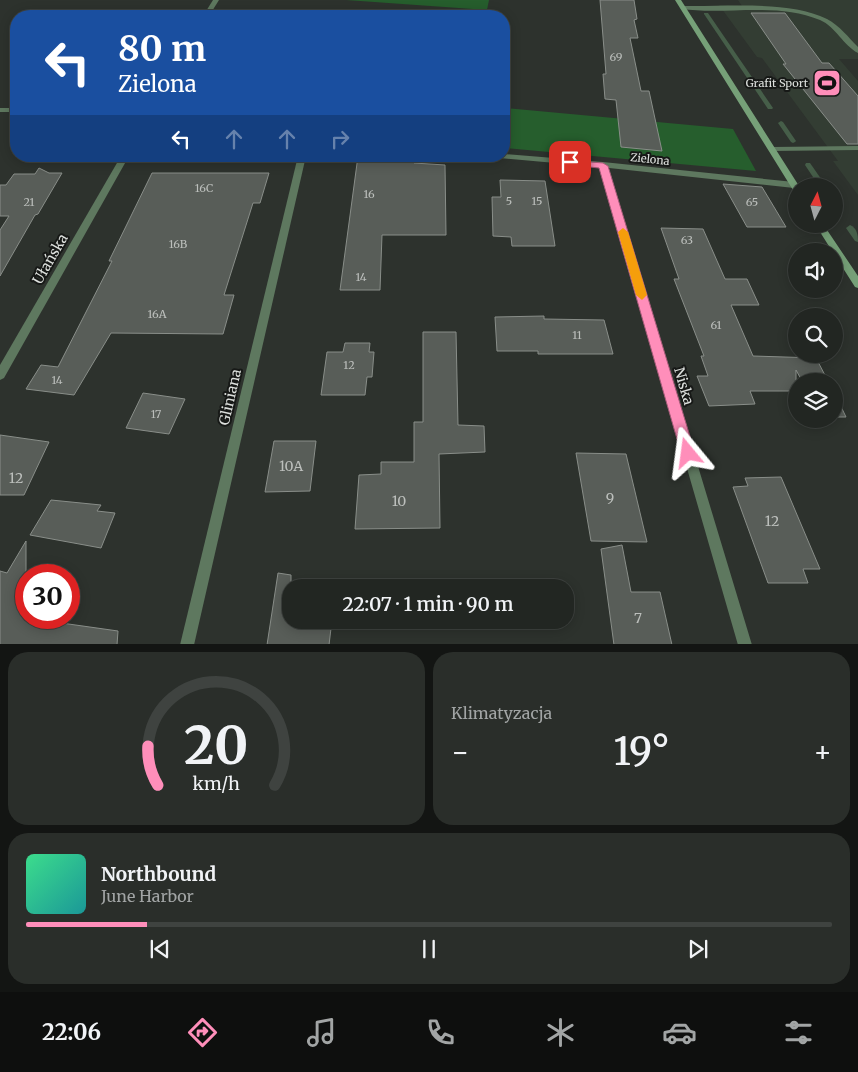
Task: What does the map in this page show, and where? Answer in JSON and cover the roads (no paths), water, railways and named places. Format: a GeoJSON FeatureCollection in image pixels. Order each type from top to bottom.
{"type":"FeatureCollection","features":[{"type":"Feature","properties":{"kind":"street"},"geometry":{"type":"LineString","coordinates":[[678,0],[790,178]]}},
{"type":"Feature","properties":{"kind":"street"},"geometry":{"type":"LineString","coordinates":[[683,8],[777,10],[822,18],[836,28],[858,51]]}},
{"type":"Feature","properties":{"kind":"street"},"geometry":{"type":"LineString","coordinates":[[772,149],[858,148]]}},
{"type":"Feature","properties":{"kind":"street","name":"Zielona"},"geometry":{"type":"LineString","coordinates":[[510,157],[788,185]]}},
{"type":"Feature","properties":{"kind":"street","name":"Ułańska"},"geometry":{"type":"LineString","coordinates":[[0,375],[122,162]]}},
{"type":"Feature","properties":{"kind":"street","name":"Gliniana"},"geometry":{"type":"LineString","coordinates":[[187,644],[301,162]]}},
{"type":"Feature","properties":{"kind":"street","name":"Niska"},"geometry":{"type":"LineString","coordinates":[[603,166],[745,644]]}},
{"type":"Feature","properties":{"kind":"street"},"geometry":{"type":"LineString","coordinates":[[825,233],[858,284]]}},
{"type":"Feature","properties":{"kind":"waterway"},"geometry":{"type":"LineString","coordinates":[[706,14],[770,108]]}},
{"type":"Feature","properties":{"kind":"waterway"},"geometry":{"type":"LineString","coordinates":[[781,123],[793,141]]}},
{"type":"Feature","properties":{"kind":"waterway"},"geometry":{"type":"LineString","coordinates":[[808,165],[817,178]]}},
{"type":"Feature","properties":{"kind":"waterway"},"geometry":{"type":"LineString","coordinates":[[850,228],[858,239]]}},
{"type":"Feature","properties":{"kind":"place","name":"Grafit Sport"},"geometry":{"type":"Point","coordinates":[827,83]}}]}
